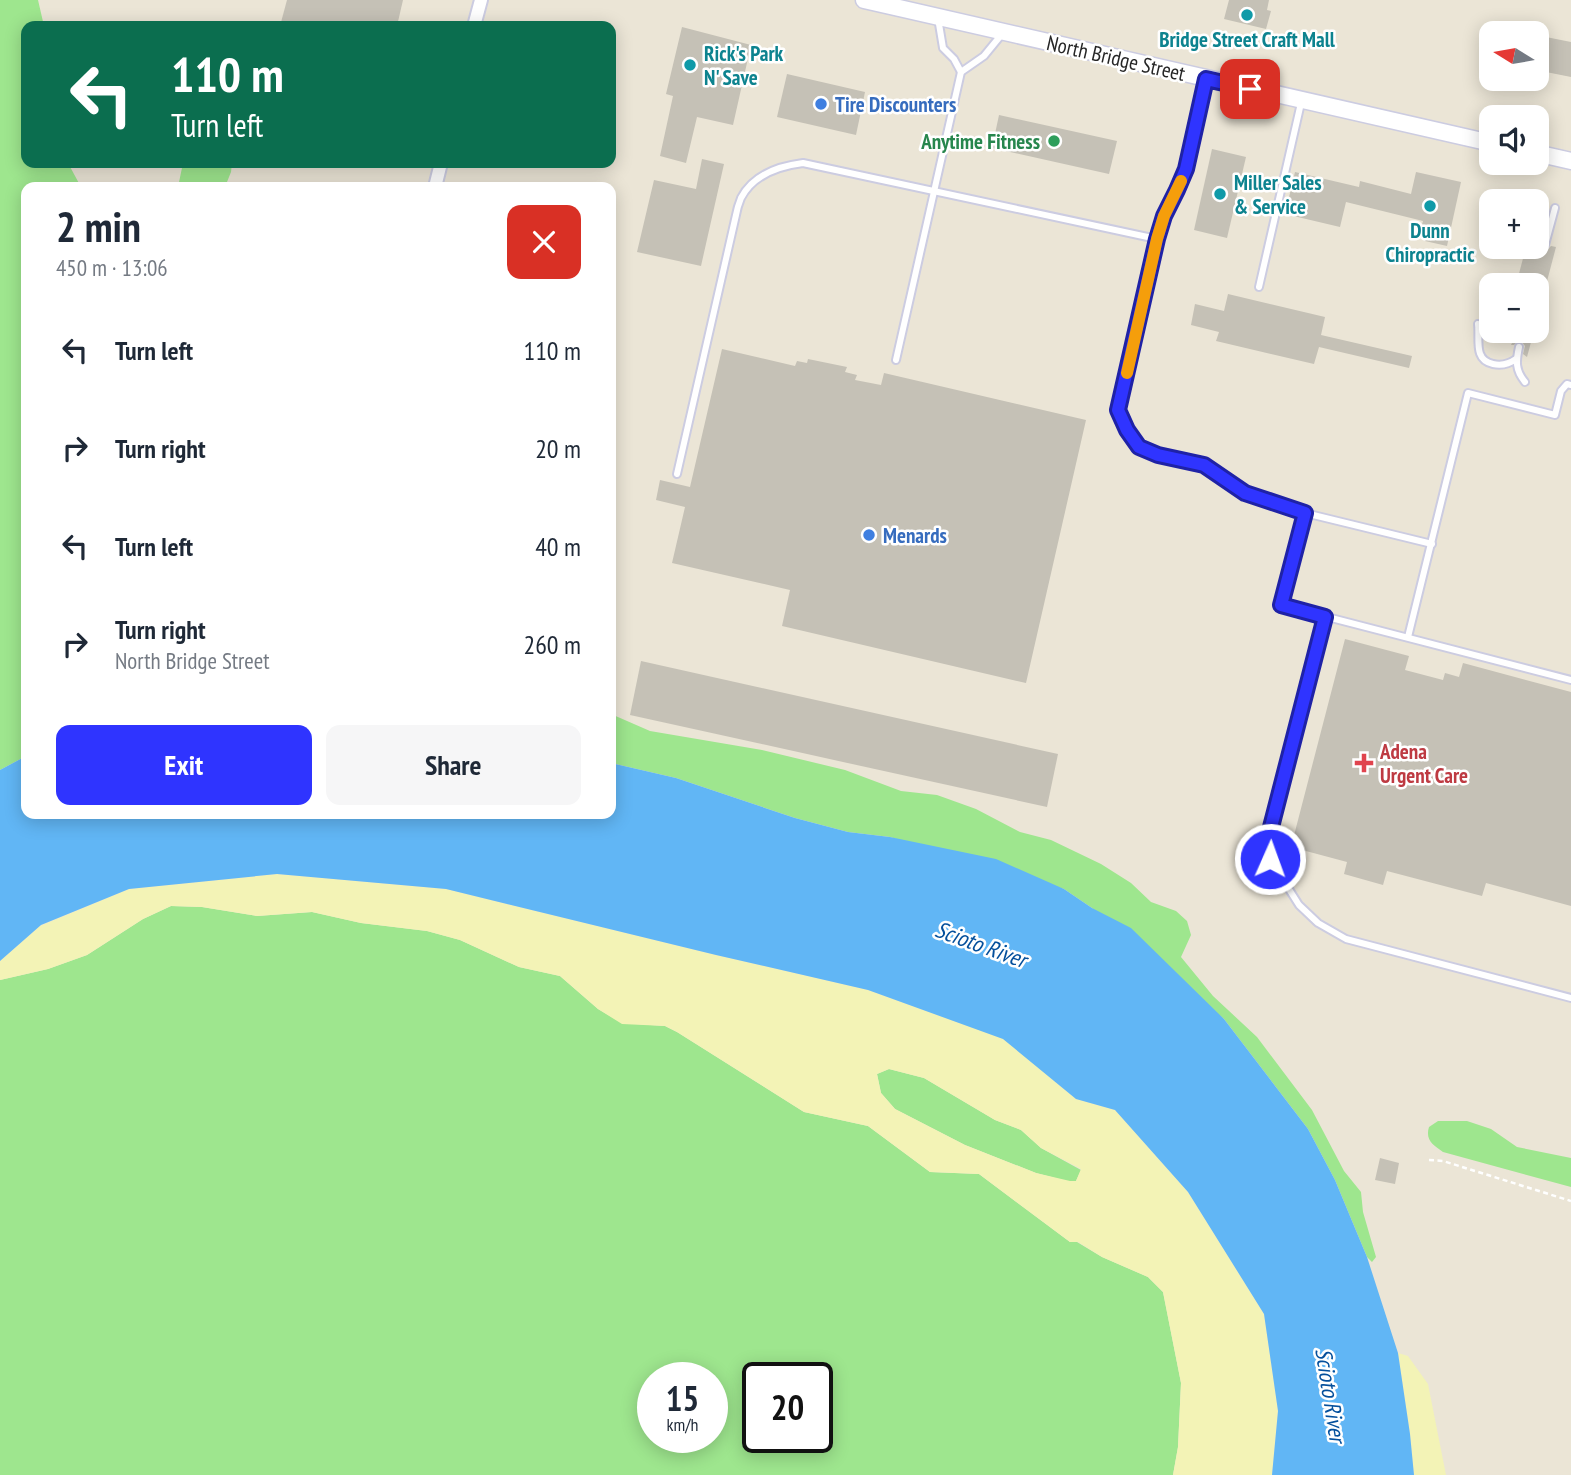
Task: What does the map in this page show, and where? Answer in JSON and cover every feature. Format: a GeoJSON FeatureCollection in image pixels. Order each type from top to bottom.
{"type":"FeatureCollection","features":[{"type":"Feature","properties":{"kind":"main road","name":"North Bridge Street"},"geometry":{"type":"LineString","coordinates":[[864,0],[1479,140]]}},
{"type":"Feature","properties":{"kind":"main road"},"geometry":{"type":"LineString","coordinates":[[1549,156],[1571,161]]}},
{"type":"Feature","properties":{"kind":"street"},"geometry":{"type":"LineString","coordinates":[[475,21],[481,0]]}},
{"type":"Feature","properties":{"kind":"lane"},"geometry":{"type":"LineString","coordinates":[[896,360],[961,72],[954,59],[943,48],[937,16]]}},
{"type":"Feature","properties":{"kind":"lane"},"geometry":{"type":"LineString","coordinates":[[961,72],[984,56],[1003,32]]}},
{"type":"Feature","properties":{"kind":"lane"},"geometry":{"type":"LineString","coordinates":[[1206,79],[1186,169],[1164,216],[1157,239],[1118,410],[1127,430],[1139,447],[1158,455],[1204,465],[1245,493],[1305,513],[1432,544]]}},
{"type":"Feature","properties":{"kind":"lane"},"geometry":{"type":"LineString","coordinates":[[1259,287],[1301,101]]}},
{"type":"Feature","properties":{"kind":"lane"},"geometry":{"type":"LineString","coordinates":[[677,474],[736,215],[741,198],[765,174],[784,165],[803,163],[1157,239]]}},
{"type":"Feature","properties":{"kind":"lane"},"geometry":{"type":"LineString","coordinates":[[1549,230],[1555,208]]}},
{"type":"Feature","properties":{"kind":"lane"},"geometry":{"type":"LineString","coordinates":[[1478,324],[1479,353],[1483,359],[1488,363],[1501,365],[1516,359]]}},
{"type":"Feature","properties":{"kind":"lane"},"geometry":{"type":"LineString","coordinates":[[1519,347],[1516,369],[1525,382]]}},
{"type":"Feature","properties":{"kind":"lane"},"geometry":{"type":"LineString","coordinates":[[1408,637],[1468,393],[1555,415],[1561,391],[1567,384],[1571,385]]}},
{"type":"Feature","properties":{"kind":"lane"},"geometry":{"type":"LineString","coordinates":[[1305,513],[1281,605],[1571,680]]}},
{"type":"Feature","properties":{"kind":"lane"},"geometry":{"type":"LineString","coordinates":[[1325,617],[1271,827],[1269,846],[1270,859],[1299,905],[1318,923],[1346,939],[1571,998]]}},
{"type":"Feature","properties":{"kind":"path"},"geometry":{"type":"LineString","coordinates":[[1429,1160],[1443,1161],[1571,1201]]}},
{"type":"Feature","properties":{"kind":"green space"},"geometry":{"type":"Polygon","coordinates":[[[0,0],[38,0],[43,21],[21,21],[21,168],[71,168],[78,182],[21,182],[21,759],[0,770],[0,0]]]}},
{"type":"Feature","properties":{"kind":"green space"},"geometry":{"type":"Polygon","coordinates":[[[182,168],[231,168],[227,182],[179,182],[182,168]]]}},
{"type":"Feature","properties":{"kind":"green space"},"geometry":{"type":"Polygon","coordinates":[[[616,716],[650,731],[762,750],[845,770],[901,791],[937,795],[976,809],[1020,832],[1051,840],[1101,864],[1131,883],[1151,902],[1176,911],[1187,921],[1191,935],[1181,957],[1213,996],[1257,1037],[1312,1110],[1344,1171],[1361,1192],[1363,1212],[1376,1257],[1372,1262],[1367,1257],[1335,1180],[1308,1129],[1224,1019],[1092,908],[1064,889],[890,837],[848,832],[795,818],[676,778],[616,764],[616,716]]]}},
{"type":"Feature","properties":{"kind":"green space"},"geometry":{"type":"Polygon","coordinates":[[[171,906],[202,907],[257,916],[312,912],[361,923],[427,931],[460,940],[519,967],[560,976],[598,1009],[622,1023],[665,1026],[804,1112],[868,1126],[930,1172],[979,1174],[1070,1242],[1077,1242],[1102,1257],[1148,1277],[1163,1292],[1181,1383],[1178,1447],[1173,1475],[0,1475],[0,980],[48,969],[87,955],[143,919],[171,906]]]}},
{"type":"Feature","properties":{"kind":"green space"},"geometry":{"type":"Polygon","coordinates":[[[889,1069],[924,1078],[995,1120],[1021,1130],[1041,1148],[1081,1170],[1076,1181],[1070,1182],[1036,1173],[965,1145],[895,1109],[881,1093],[877,1074],[889,1069]]]}},
{"type":"Feature","properties":{"kind":"green space"},"geometry":{"type":"Polygon","coordinates":[[[1438,1121],[1467,1121],[1491,1129],[1517,1147],[1571,1158],[1571,1187],[1443,1152],[1433,1144],[1428,1135],[1429,1127],[1438,1121]]]}},
{"type":"Feature","properties":{"kind":"sand"},"geometry":{"type":"Polygon","coordinates":[[[277,874],[446,889],[868,990],[1004,1039],[1076,1099],[1115,1110],[1188,1192],[1264,1314],[1278,1411],[1272,1475],[1173,1475],[1178,1447],[1181,1383],[1163,1292],[1148,1277],[1102,1257],[1078,1242],[1070,1242],[979,1174],[930,1172],[868,1126],[804,1112],[665,1026],[622,1024],[598,1009],[560,976],[519,967],[460,940],[427,931],[361,923],[312,912],[257,916],[202,907],[171,906],[143,919],[87,955],[48,969],[0,980],[0,961],[40,926],[129,889],[277,874]],[[889,1069],[877,1074],[881,1093],[895,1109],[965,1145],[1036,1173],[1076,1181],[1081,1169],[1041,1148],[1021,1130],[995,1120],[924,1078],[889,1069]]]}},
{"type":"Feature","properties":{"kind":"sand"},"geometry":{"type":"Polygon","coordinates":[[[1398,1353],[1408,1356],[1428,1384],[1446,1475],[1414,1475],[1398,1353]]]}},
{"type":"Feature","properties":{"kind":"water","name":"Scioto River"},"geometry":{"type":"Polygon","coordinates":[[[21,759],[21,819],[616,819],[616,764],[676,778],[795,818],[848,832],[890,837],[996,859],[1064,889],[1092,908],[1131,928],[1224,1019],[1308,1129],[1335,1180],[1367,1257],[1398,1353],[1414,1475],[1272,1475],[1278,1411],[1264,1314],[1188,1192],[1115,1110],[1076,1099],[1003,1039],[868,990],[446,889],[277,874],[129,889],[41,925],[0,961],[0,770],[21,759]]]}},
{"type":"Feature","properties":{"kind":"building"},"geometry":{"type":"Polygon","coordinates":[[[287,0],[403,0],[398,21],[281,21],[287,0]]]}},
{"type":"Feature","properties":{"kind":"building","name":"Bridge Street Craft Mall"},"geometry":{"type":"Polygon","coordinates":[[[1229,0],[1269,0],[1267,10],[1271,11],[1266,29],[1224,19],[1229,0]]]}},
{"type":"Feature","properties":{"kind":"building"},"geometry":{"type":"Polygon","coordinates":[[[682,27],[751,45],[733,125],[697,117],[686,163],[660,156],[673,96],[666,94],[682,27]]]}},
{"type":"Feature","properties":{"kind":"building"},"geometry":{"type":"Polygon","coordinates":[[[1549,38],[1571,42],[1571,77],[1549,73],[1549,38]]]}},
{"type":"Feature","properties":{"kind":"building","name":"Tire Discounters"},"geometry":{"type":"Polygon","coordinates":[[[787,74],[865,92],[856,135],[777,117],[787,74]]]}},
{"type":"Feature","properties":{"kind":"building"},"geometry":{"type":"Polygon","coordinates":[[[999,115],[1117,141],[1109,174],[992,148],[999,115]]]}},
{"type":"Feature","properties":{"kind":"building","name":"Miller Sales & Service"},"geometry":{"type":"Polygon","coordinates":[[[1212,149],[1246,157],[1227,238],[1194,230],[1212,149]]]}},
{"type":"Feature","properties":{"kind":"building"},"geometry":{"type":"Polygon","coordinates":[[[702,159],[724,164],[701,266],[637,252],[654,180],[696,189],[702,159]]]}},
{"type":"Feature","properties":{"kind":"building"},"geometry":{"type":"Polygon","coordinates":[[[1295,172],[1359,187],[1360,181],[1411,194],[1416,172],[1461,182],[1447,246],[1425,241],[1428,229],[1421,228],[1423,221],[1346,202],[1340,227],[1285,214],[1295,172]]]}},
{"type":"Feature","properties":{"kind":"building"},"geometry":{"type":"Polygon","coordinates":[[[1556,247],[1549,274],[1519,273],[1523,259],[1549,259],[1549,248],[1556,247]]]}},
{"type":"Feature","properties":{"kind":"building"},"geometry":{"type":"Polygon","coordinates":[[[1228,294],[1325,317],[1321,335],[1412,356],[1409,368],[1319,347],[1314,364],[1216,341],[1219,332],[1191,325],[1195,304],[1224,311],[1228,294]]]}},
{"type":"Feature","properties":{"kind":"building"},"geometry":{"type":"Polygon","coordinates":[[[1523,343],[1531,343],[1527,357],[1523,354],[1525,346],[1523,343]]]}},
{"type":"Feature","properties":{"kind":"building","name":"Menards"},"geometry":{"type":"Polygon","coordinates":[[[722,349],[795,366],[797,361],[807,363],[808,359],[847,367],[845,372],[857,375],[855,380],[881,385],[884,373],[1086,420],[1026,683],[782,626],[790,590],[672,563],[685,507],[656,500],[660,480],[690,487],[722,349]]]}},
{"type":"Feature","properties":{"kind":"building"},"geometry":{"type":"Polygon","coordinates":[[[1345,639],[1409,656],[1405,670],[1443,680],[1445,673],[1459,677],[1463,663],[1571,692],[1571,906],[1486,883],[1482,896],[1387,871],[1383,885],[1344,874],[1347,862],[1291,847],[1345,639]]]}},
{"type":"Feature","properties":{"kind":"building"},"geometry":{"type":"Polygon","coordinates":[[[641,661],[1058,754],[1047,807],[630,715],[641,661]]]}},
{"type":"Feature","properties":{"kind":"building"},"geometry":{"type":"Polygon","coordinates":[[[1380,1158],[1399,1163],[1395,1184],[1375,1180],[1380,1158]]]}},
{"type":"Feature","properties":{"kind":"slow traffic"},"geometry":{"type":"LineString","coordinates":[[1127,373],[1157,239],[1164,216],[1181,181]]}},
{"type":"Feature","properties":{"kind":"place","name":"Bridge Street Craft Mall"},"geometry":{"type":"Point","coordinates":[1247,15]}},
{"type":"Feature","properties":{"kind":"place","name":"Rick's Park N' Save"},"geometry":{"type":"Point","coordinates":[690,65]}},
{"type":"Feature","properties":{"kind":"place","name":"Tire Discounters"},"geometry":{"type":"Point","coordinates":[821,104]}},
{"type":"Feature","properties":{"kind":"place","name":"Anytime Fitness"},"geometry":{"type":"Point","coordinates":[1054,141]}},
{"type":"Feature","properties":{"kind":"place","name":"Miller Sales & Service"},"geometry":{"type":"Point","coordinates":[1220,194]}},
{"type":"Feature","properties":{"kind":"place","name":"Dunn Chiropractic"},"geometry":{"type":"Point","coordinates":[1430,206]}},
{"type":"Feature","properties":{"kind":"place","name":"Menards"},"geometry":{"type":"Point","coordinates":[869,535]}},
{"type":"Feature","properties":{"kind":"place","name":"Adena Urgent Care"},"geometry":{"type":"Point","coordinates":[1364,763]}},
{"type":"Feature","properties":{"kind":"route"},"geometry":{"type":"LineString","coordinates":[[1250,89],[1206,79],[1186,169],[1164,216],[1157,239],[1118,410],[1139,447],[1158,455],[1204,465],[1245,493],[1305,513],[1281,605],[1325,617],[1271,827],[1270,859]]}}]}
